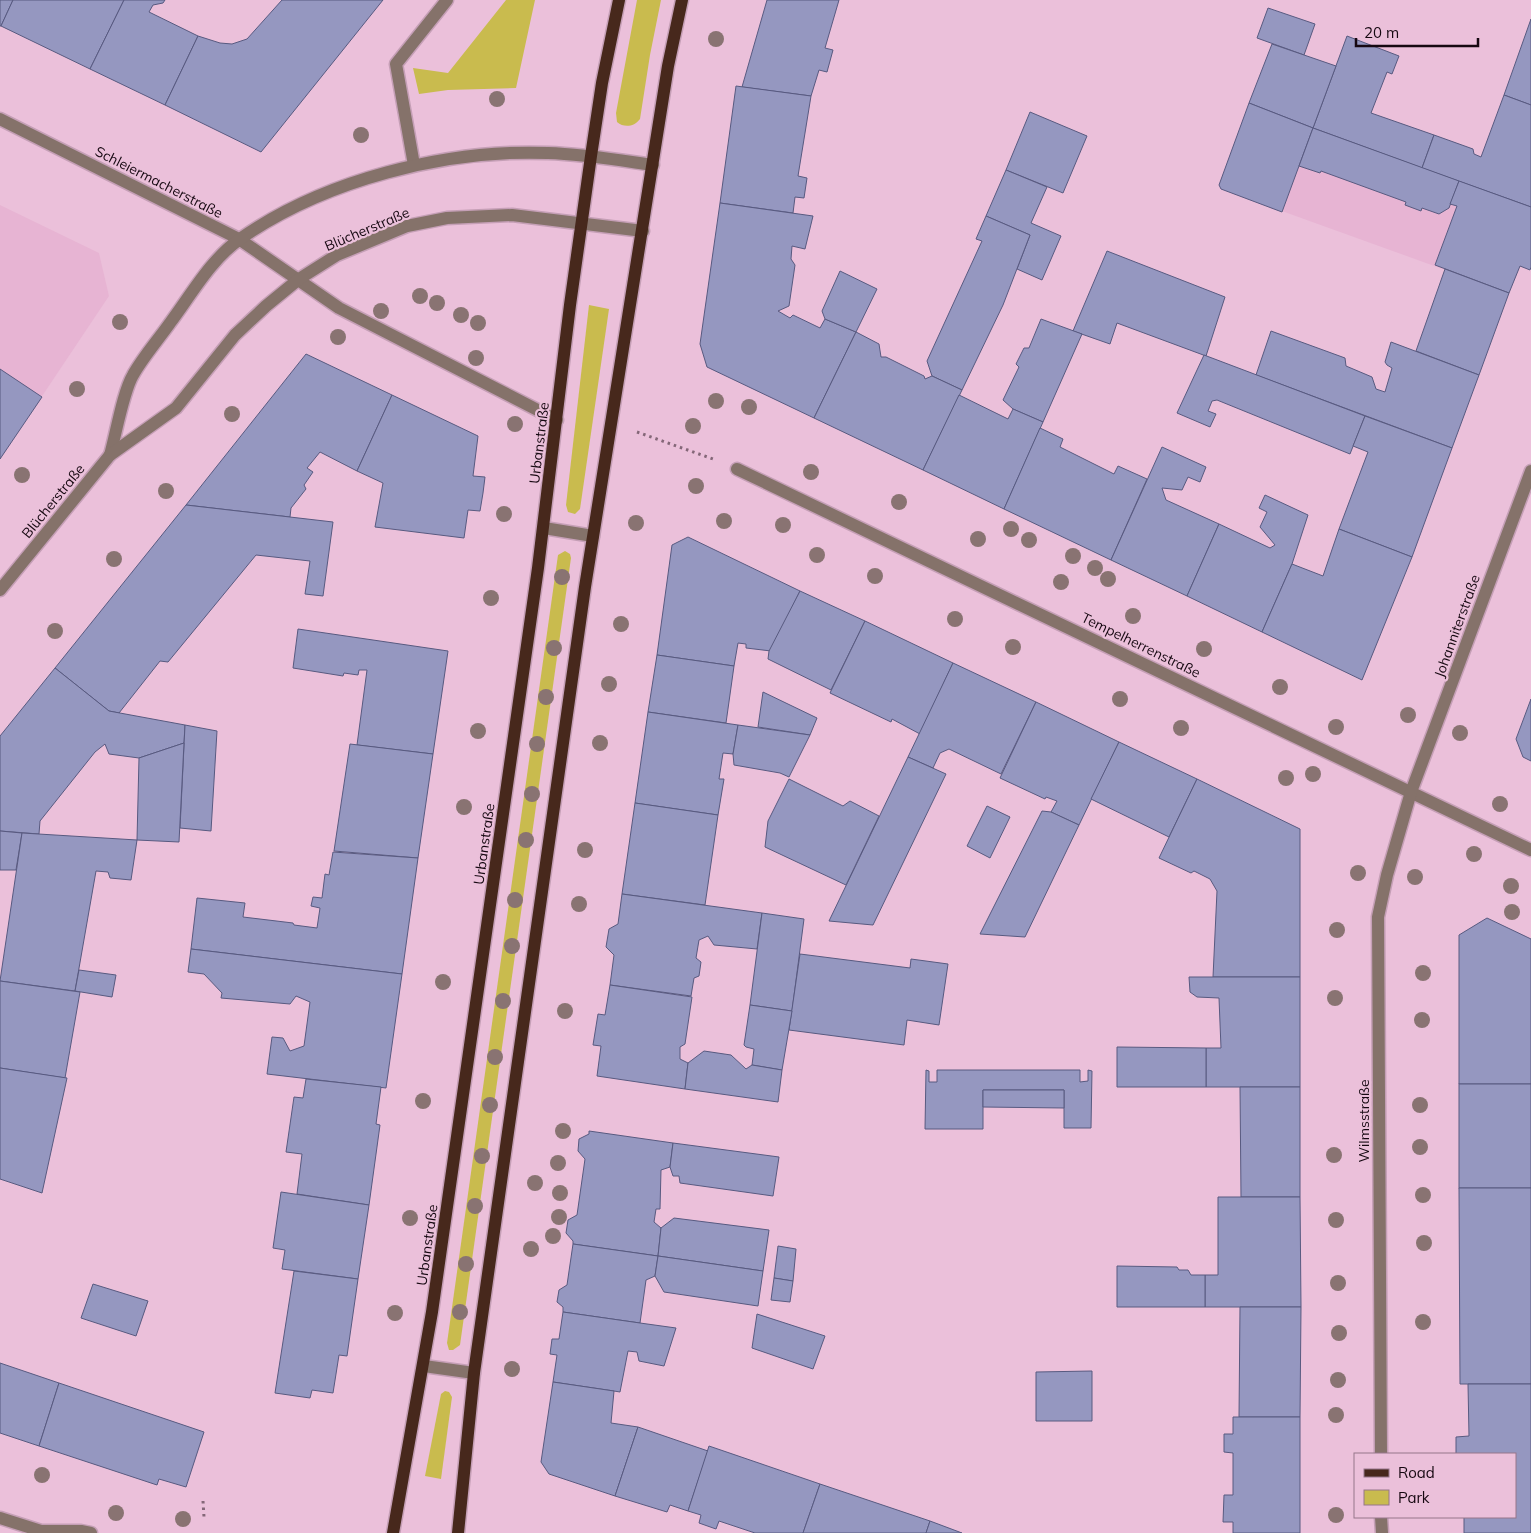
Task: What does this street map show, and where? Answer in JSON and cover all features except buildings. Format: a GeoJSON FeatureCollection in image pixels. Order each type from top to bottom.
{"type":"FeatureCollection","features":[{"type":"Feature","properties":{"kind":"main road"},"geometry":{"type":"LineString","coordinates":[[591,156],[602,83],[619,0]]}},
{"type":"Feature","properties":{"kind":"main road"},"geometry":{"type":"LineString","coordinates":[[458,1533],[474,1373],[594,536],[668,66],[682,0]]}},
{"type":"Feature","properties":{"kind":"main road","name":"Urbanstraße"},"geometry":{"type":"LineString","coordinates":[[393,1533],[424,1366],[544,528],[591,156]]}},
{"type":"Feature","properties":{"kind":"street"},"geometry":{"type":"LineString","coordinates":[[414,165],[396,64],[447,0]]}},
{"type":"Feature","properties":{"kind":"street","name":"Schleiermacherstraße"},"geometry":{"type":"LineString","coordinates":[[0,119],[239,239],[339,308],[557,420]]}},
{"type":"Feature","properties":{"kind":"street","name":"Blücherstraße"},"geometry":{"type":"LineString","coordinates":[[110,454],[132,376],[214,264],[239,239],[320,196],[370,176],[414,165],[520,152],[591,156],[653,165]]}},
{"type":"Feature","properties":{"kind":"street","name":"Blücherstraße"},"geometry":{"type":"LineString","coordinates":[[0,590],[110,454],[176,408],[235,335],[299,279],[338,254],[407,226],[448,218],[490,214],[541,217],[642,231]]}},
{"type":"Feature","properties":{"kind":"street","name":"Tempelherrenstraße"},"geometry":{"type":"LineString","coordinates":[[738,469],[1531,850]]}},
{"type":"Feature","properties":{"kind":"street","name":"Johanniterstraße"},"geometry":{"type":"LineString","coordinates":[[1411,792],[1531,471]]}},
{"type":"Feature","properties":{"kind":"street"},"geometry":{"type":"LineString","coordinates":[[544,528],[594,536]]}},
{"type":"Feature","properties":{"kind":"street","name":"Wilmsstraße"},"geometry":{"type":"LineString","coordinates":[[1381,1453],[1378,917],[1387,875],[1411,792]]}},
{"type":"Feature","properties":{"kind":"street"},"geometry":{"type":"LineString","coordinates":[[424,1366],[474,1373]]}},
{"type":"Feature","properties":{"kind":"street"},"geometry":{"type":"LineString","coordinates":[[0,1518],[42,1532],[81,1531],[91,1533]]}},
{"type":"Feature","properties":{"kind":"street"},"geometry":{"type":"LineString","coordinates":[[1382,1518],[1382,1533]]}},
{"type":"Feature","properties":{"kind":"path"},"geometry":{"type":"LineString","coordinates":[[612,424],[651,436],[738,469]]}},
{"type":"Feature","properties":{"kind":"path"},"geometry":{"type":"LineString","coordinates":[[203,1501],[204,1517]]}},
{"type":"Feature","properties":{"kind":"shaded area"},"geometry":{"type":"Polygon","coordinates":[[[1249,103],[1422,168],[1520,266],[1509,293],[1221,189],[1219,185],[1249,103]]]}},
{"type":"Feature","properties":{"kind":"shaded area"},"geometry":{"type":"Polygon","coordinates":[[[0,205],[99,253],[109,296],[0,459],[0,205]]]}},
{"type":"Feature","properties":{"kind":"green space"},"geometry":{"type":"Polygon","coordinates":[[[506,0],[535,0],[516,88],[448,90],[419,94],[413,68],[448,73],[506,0]]]}},
{"type":"Feature","properties":{"kind":"green space"},"geometry":{"type":"Polygon","coordinates":[[[637,0],[661,0],[640,119],[635,124],[626,126],[617,122],[616,113],[637,0]]]}},
{"type":"Feature","properties":{"kind":"green space"},"geometry":{"type":"Polygon","coordinates":[[[589,305],[609,309],[580,509],[575,514],[568,512],[566,505],[589,305]]]}},
{"type":"Feature","properties":{"kind":"green space"},"geometry":{"type":"Polygon","coordinates":[[[565,551],[570,554],[571,558],[460,1345],[453,1350],[449,1350],[447,1343],[558,555],[565,551]]]}},
{"type":"Feature","properties":{"kind":"green space"},"geometry":{"type":"Polygon","coordinates":[[[445,1391],[449,1392],[452,1397],[441,1479],[425,1476],[441,1394],[445,1391]]]}}]}
